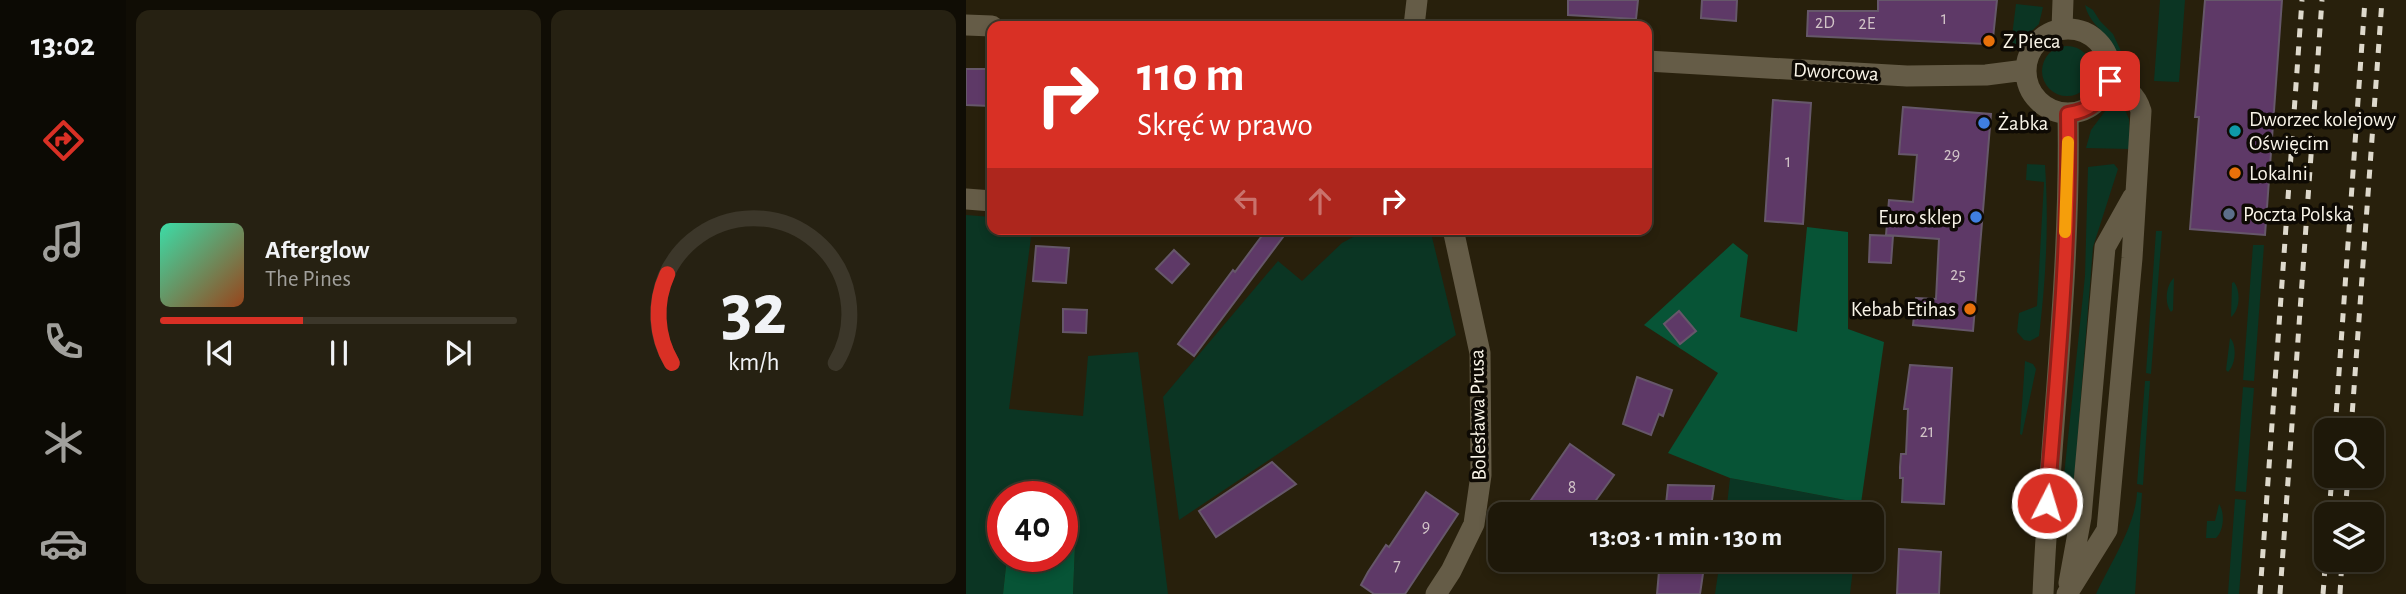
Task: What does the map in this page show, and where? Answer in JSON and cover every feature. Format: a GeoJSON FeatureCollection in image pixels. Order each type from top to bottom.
{"type":"FeatureCollection","features":[{"type":"Feature","properties":{"kind":"street"},"geometry":{"type":"LineString","coordinates":[[1415,21],[1417,0]]}},
{"type":"Feature","properties":{"kind":"street"},"geometry":{"type":"LineString","coordinates":[[2063,0],[2063,29]]}},
{"type":"Feature","properties":{"kind":"street"},"geometry":{"type":"LineString","coordinates":[[966,25],[987,26]]}},
{"type":"Feature","properties":{"kind":"street"},"geometry":{"type":"LineString","coordinates":[[2063,29],[2086,32],[2104,47],[2111,69],[2106,92],[2090,108],[2068,114],[2048,108],[2036,99],[2028,85],[2025,70],[2032,47],[2051,32],[2063,29]]}},
{"type":"Feature","properties":{"kind":"street","name":"Dworcowa"},"geometry":{"type":"LineString","coordinates":[[1652,61],[1907,76],[1986,75],[2025,70]]}},
{"type":"Feature","properties":{"kind":"street"},"geometry":{"type":"LineString","coordinates":[[2067,594],[2107,530],[2132,258],[2141,111],[2138,99],[2122,86],[2110,81]]}},
{"type":"Feature","properties":{"kind":"street"},"geometry":{"type":"LineString","coordinates":[[2043,594],[2047,503],[2059,357],[2068,114]]}},
{"type":"Feature","properties":{"kind":"street"},"geometry":{"type":"LineString","coordinates":[[2067,594],[2081,517],[2105,247],[2135,192]]}},
{"type":"Feature","properties":{"kind":"street"},"geometry":{"type":"LineString","coordinates":[[966,199],[987,201]]}},
{"type":"Feature","properties":{"kind":"street","name":"Bolesława Prusa"},"geometry":{"type":"LineString","coordinates":[[1436,594],[1475,524],[1481,475],[1480,353],[1454,235]]}},
{"type":"Feature","properties":{"kind":"street"},"geometry":{"type":"LineString","coordinates":[[2047,503],[2060,513],[2081,517],[2101,513],[2110,507]]}},
{"type":"Feature","properties":{"kind":"green space"},"geometry":{"type":"Polygon","coordinates":[[[2160,0],[2185,0],[2179,82],[2154,81],[2160,0]]]}},
{"type":"Feature","properties":{"kind":"green space"},"geometry":{"type":"Polygon","coordinates":[[[2016,4],[2043,7],[2039,24],[2010,52],[2016,4]]]}},
{"type":"Feature","properties":{"kind":"green space"},"geometry":{"type":"Polygon","coordinates":[[[2085,5],[2093,10],[2113,34],[2135,81],[2133,83],[2122,70],[2111,42],[2090,17],[2085,5]]]}},
{"type":"Feature","properties":{"kind":"green space"},"geometry":{"type":"Polygon","coordinates":[[[2067,46],[2085,53],[2092,71],[2085,89],[2067,96],[2049,89],[2042,71],[2049,53],[2067,46]]]}},
{"type":"Feature","properties":{"kind":"green space"},"geometry":{"type":"Polygon","coordinates":[[[2118,94],[2129,119],[2130,149],[2086,148],[2091,130],[2118,94]]]}},
{"type":"Feature","properties":{"kind":"green space"},"geometry":{"type":"Polygon","coordinates":[[[2027,164],[2045,165],[2047,208],[2039,336],[2030,341],[2024,340],[2017,332],[2019,313],[2037,306],[2044,182],[2026,180],[2027,164]]]}},
{"type":"Feature","properties":{"kind":"green space"},"geometry":{"type":"Polygon","coordinates":[[[2114,164],[2118,169],[2093,247],[2073,495],[2064,476],[2085,276],[2088,167],[2114,164]]]}},
{"type":"Feature","properties":{"kind":"green space"},"geometry":{"type":"Polygon","coordinates":[[[966,215],[987,217],[987,235],[1031,235],[1009,409],[1083,416],[1088,356],[1138,352],[1168,594],[1073,594],[1074,572],[1078,572],[1078,481],[987,481],[987,572],[1005,572],[1003,594],[966,594],[966,215]]]}},
{"type":"Feature","properties":{"kind":"green space"},"geometry":{"type":"Polygon","coordinates":[[[1807,227],[1848,232],[1848,329],[1884,342],[1861,502],[1730,478],[1668,453],[1718,373],[1644,325],[1733,243],[1748,255],[1740,317],[1797,332],[1807,227]]]}},
{"type":"Feature","properties":{"kind":"green space"},"geometry":{"type":"Polygon","coordinates":[[[2156,231],[2162,231],[2151,374],[2146,373],[2156,231]]]}},
{"type":"Feature","properties":{"kind":"green space"},"geometry":{"type":"Polygon","coordinates":[[[1357,235],[1431,235],[1456,335],[1179,520],[1163,397],[1278,261],[1302,281],[1342,243],[1357,235]]]}},
{"type":"Feature","properties":{"kind":"green space"},"geometry":{"type":"Polygon","coordinates":[[[2253,245],[2264,245],[2254,381],[2243,380],[2253,245]]]}},
{"type":"Feature","properties":{"kind":"green space"},"geometry":{"type":"Polygon","coordinates":[[[2174,278],[2171,312],[2167,304],[2167,294],[2174,278]]]}},
{"type":"Feature","properties":{"kind":"green space"},"geometry":{"type":"Polygon","coordinates":[[[2234,282],[2238,290],[2238,300],[2231,317],[2232,283],[2234,282]]]}},
{"type":"Feature","properties":{"kind":"green space"},"geometry":{"type":"Polygon","coordinates":[[[2230,338],[2235,355],[2228,372],[2226,370],[2230,338]]]}},
{"type":"Feature","properties":{"kind":"green space"},"geometry":{"type":"Polygon","coordinates":[[[2025,361],[2033,364],[2036,369],[2022,435],[2020,434],[2025,361]]]}},
{"type":"Feature","properties":{"kind":"green space"},"geometry":{"type":"Polygon","coordinates":[[[2145,381],[2150,381],[2143,485],[2137,484],[2145,381]]]}},
{"type":"Feature","properties":{"kind":"green space"},"geometry":{"type":"Polygon","coordinates":[[[2243,387],[2254,388],[2246,492],[2235,491],[2243,387]]]}},
{"type":"Feature","properties":{"kind":"green space"},"geometry":{"type":"Polygon","coordinates":[[[1730,478],[1856,502],[1727,502],[1730,478]]]}},
{"type":"Feature","properties":{"kind":"green space"},"geometry":{"type":"Polygon","coordinates":[[[2137,492],[2142,493],[2135,594],[2096,594],[2127,531],[2136,505],[2137,492]]]}},
{"type":"Feature","properties":{"kind":"green space"},"geometry":{"type":"Polygon","coordinates":[[[2235,499],[2246,500],[2239,594],[2228,594],[2235,499]]]}},
{"type":"Feature","properties":{"kind":"green space"},"geometry":{"type":"Polygon","coordinates":[[[2219,504],[2223,516],[2221,531],[2216,538],[2206,538],[2207,521],[2215,521],[2219,504]]]}},
{"type":"Feature","properties":{"kind":"green space"},"geometry":{"type":"Polygon","coordinates":[[[1005,572],[1074,572],[1073,594],[1003,594],[1005,572]]]}},
{"type":"Feature","properties":{"kind":"green space"},"geometry":{"type":"Polygon","coordinates":[[[1718,572],[1853,572],[1850,594],[1715,594],[1718,572]]]}},
{"type":"Feature","properties":{"kind":"building"},"geometry":{"type":"Polygon","coordinates":[[[1568,0],[1638,0],[1636,19],[1568,15],[1568,0]]]}},
{"type":"Feature","properties":{"kind":"building"},"geometry":{"type":"Polygon","coordinates":[[[1702,0],[1737,0],[1736,21],[1701,18],[1702,0]]]}},
{"type":"Feature","properties":{"kind":"building"},"geometry":{"type":"Polygon","coordinates":[[[1878,0],[1997,0],[1993,38],[1986,44],[1807,36],[1808,11],[1878,11],[1878,0]]]}},
{"type":"Feature","properties":{"kind":"building","name":"Dworzec kolejowy Oświęcim"},"geometry":{"type":"Polygon","coordinates":[[[2205,0],[2282,0],[2265,235],[2190,229],[2199,117],[2195,117],[2205,0]]]}},
{"type":"Feature","properties":{"kind":"building"},"geometry":{"type":"Polygon","coordinates":[[[966,69],[987,69],[987,106],[966,105],[966,69]]]}},
{"type":"Feature","properties":{"kind":"building"},"geometry":{"type":"Polygon","coordinates":[[[1773,100],[1811,103],[1803,224],[1765,221],[1773,100]]]}},
{"type":"Feature","properties":{"kind":"building"},"geometry":{"type":"Polygon","coordinates":[[[1903,107],[1991,114],[1973,331],[1913,325],[1916,298],[1936,299],[1939,239],[1886,235],[1889,200],[1913,202],[1917,155],[1899,154],[1903,107]]]}},
{"type":"Feature","properties":{"kind":"building"},"geometry":{"type":"Polygon","coordinates":[[[1263,235],[1285,235],[1194,356],[1178,344],[1233,270],[1235,272],[1263,235]]]}},
{"type":"Feature","properties":{"kind":"building"},"geometry":{"type":"Polygon","coordinates":[[[1870,235],[1893,236],[1891,263],[1869,262],[1870,235]]]}},
{"type":"Feature","properties":{"kind":"building"},"geometry":{"type":"Polygon","coordinates":[[[1036,246],[1069,248],[1066,283],[1033,281],[1036,246]]]}},
{"type":"Feature","properties":{"kind":"building"},"geometry":{"type":"Polygon","coordinates":[[[1174,250],[1189,264],[1172,283],[1156,269],[1174,250]]]}},
{"type":"Feature","properties":{"kind":"building"},"geometry":{"type":"Polygon","coordinates":[[[1063,309],[1087,310],[1086,333],[1063,332],[1063,309]]]}},
{"type":"Feature","properties":{"kind":"building"},"geometry":{"type":"Polygon","coordinates":[[[1679,311],[1696,331],[1680,344],[1664,324],[1679,311]]]}},
{"type":"Feature","properties":{"kind":"building"},"geometry":{"type":"Polygon","coordinates":[[[1910,365],[1952,368],[1944,504],[1902,502],[1903,478],[1900,478],[1900,467],[1901,454],[1906,454],[1908,409],[1904,409],[1910,365]]]}},
{"type":"Feature","properties":{"kind":"building"},"geometry":{"type":"Polygon","coordinates":[[[1637,377],[1672,390],[1663,416],[1659,414],[1651,435],[1623,424],[1637,377]]]}},
{"type":"Feature","properties":{"kind":"building"},"geometry":{"type":"Polygon","coordinates":[[[1570,444],[1614,475],[1595,502],[1531,500],[1570,444]]]}},
{"type":"Feature","properties":{"kind":"building"},"geometry":{"type":"Polygon","coordinates":[[[1272,462],[1296,484],[1216,537],[1199,511],[1272,462]]]}},
{"type":"Feature","properties":{"kind":"building"},"geometry":{"type":"Polygon","coordinates":[[[1668,485],[1714,486],[1712,502],[1666,502],[1668,485]]]}},
{"type":"Feature","properties":{"kind":"building"},"geometry":{"type":"Polygon","coordinates":[[[1426,492],[1458,514],[1405,594],[1374,594],[1361,585],[1386,545],[1389,547],[1426,492]]]}},
{"type":"Feature","properties":{"kind":"building"},"geometry":{"type":"Polygon","coordinates":[[[1899,549],[1941,552],[1939,594],[1897,594],[1899,549]]]}},
{"type":"Feature","properties":{"kind":"building"},"geometry":{"type":"Polygon","coordinates":[[[1659,572],[1703,572],[1700,594],[1657,594],[1659,572]]]}},
{"type":"Feature","properties":{"kind":"railway"},"geometry":{"type":"LineString","coordinates":[[2260,594],[2302,0]]}},
{"type":"Feature","properties":{"kind":"railway"},"geometry":{"type":"LineString","coordinates":[[2280,594],[2322,0]]}},
{"type":"Feature","properties":{"kind":"railway"},"geometry":{"type":"LineString","coordinates":[[2336,418],[2365,0]]}},
{"type":"Feature","properties":{"kind":"railway"},"geometry":{"type":"LineString","coordinates":[[2352,418],[2382,0]]}},
{"type":"Feature","properties":{"kind":"railway"},"geometry":{"type":"LineString","coordinates":[[2330,502],[2331,488]]}},
{"type":"Feature","properties":{"kind":"railway"},"geometry":{"type":"LineString","coordinates":[[2346,502],[2347,488]]}},
{"type":"Feature","properties":{"kind":"railway"},"geometry":{"type":"LineString","coordinates":[[2323,594],[2325,572]]}},
{"type":"Feature","properties":{"kind":"railway"},"geometry":{"type":"LineString","coordinates":[[2340,594],[2341,572]]}},
{"type":"Feature","properties":{"kind":"slow traffic"},"geometry":{"type":"LineString","coordinates":[[2065,232],[2068,142]]}},
{"type":"Feature","properties":{"kind":"place","name":"Z Pieca"},"geometry":{"type":"Point","coordinates":[1989,41]}},
{"type":"Feature","properties":{"kind":"place","name":"Żabka"},"geometry":{"type":"Point","coordinates":[1984,123]}},
{"type":"Feature","properties":{"kind":"place","name":"Dworzec kolejowy Oświęcim"},"geometry":{"type":"Point","coordinates":[2235,131]}},
{"type":"Feature","properties":{"kind":"place","name":"Lokalni"},"geometry":{"type":"Point","coordinates":[2235,173]}},
{"type":"Feature","properties":{"kind":"place","name":"Poczta Polska"},"geometry":{"type":"Point","coordinates":[2229,214]}},
{"type":"Feature","properties":{"kind":"place","name":"Euro sklep"},"geometry":{"type":"Point","coordinates":[1976,217]}},
{"type":"Feature","properties":{"kind":"place","name":"Kebab Etihas"},"geometry":{"type":"Point","coordinates":[1970,309]}},
{"type":"Feature","properties":{"kind":"route"},"geometry":{"type":"LineString","coordinates":[[2047,503],[2059,357],[2068,114],[2090,108],[2099,101],[2110,81]]}}]}
